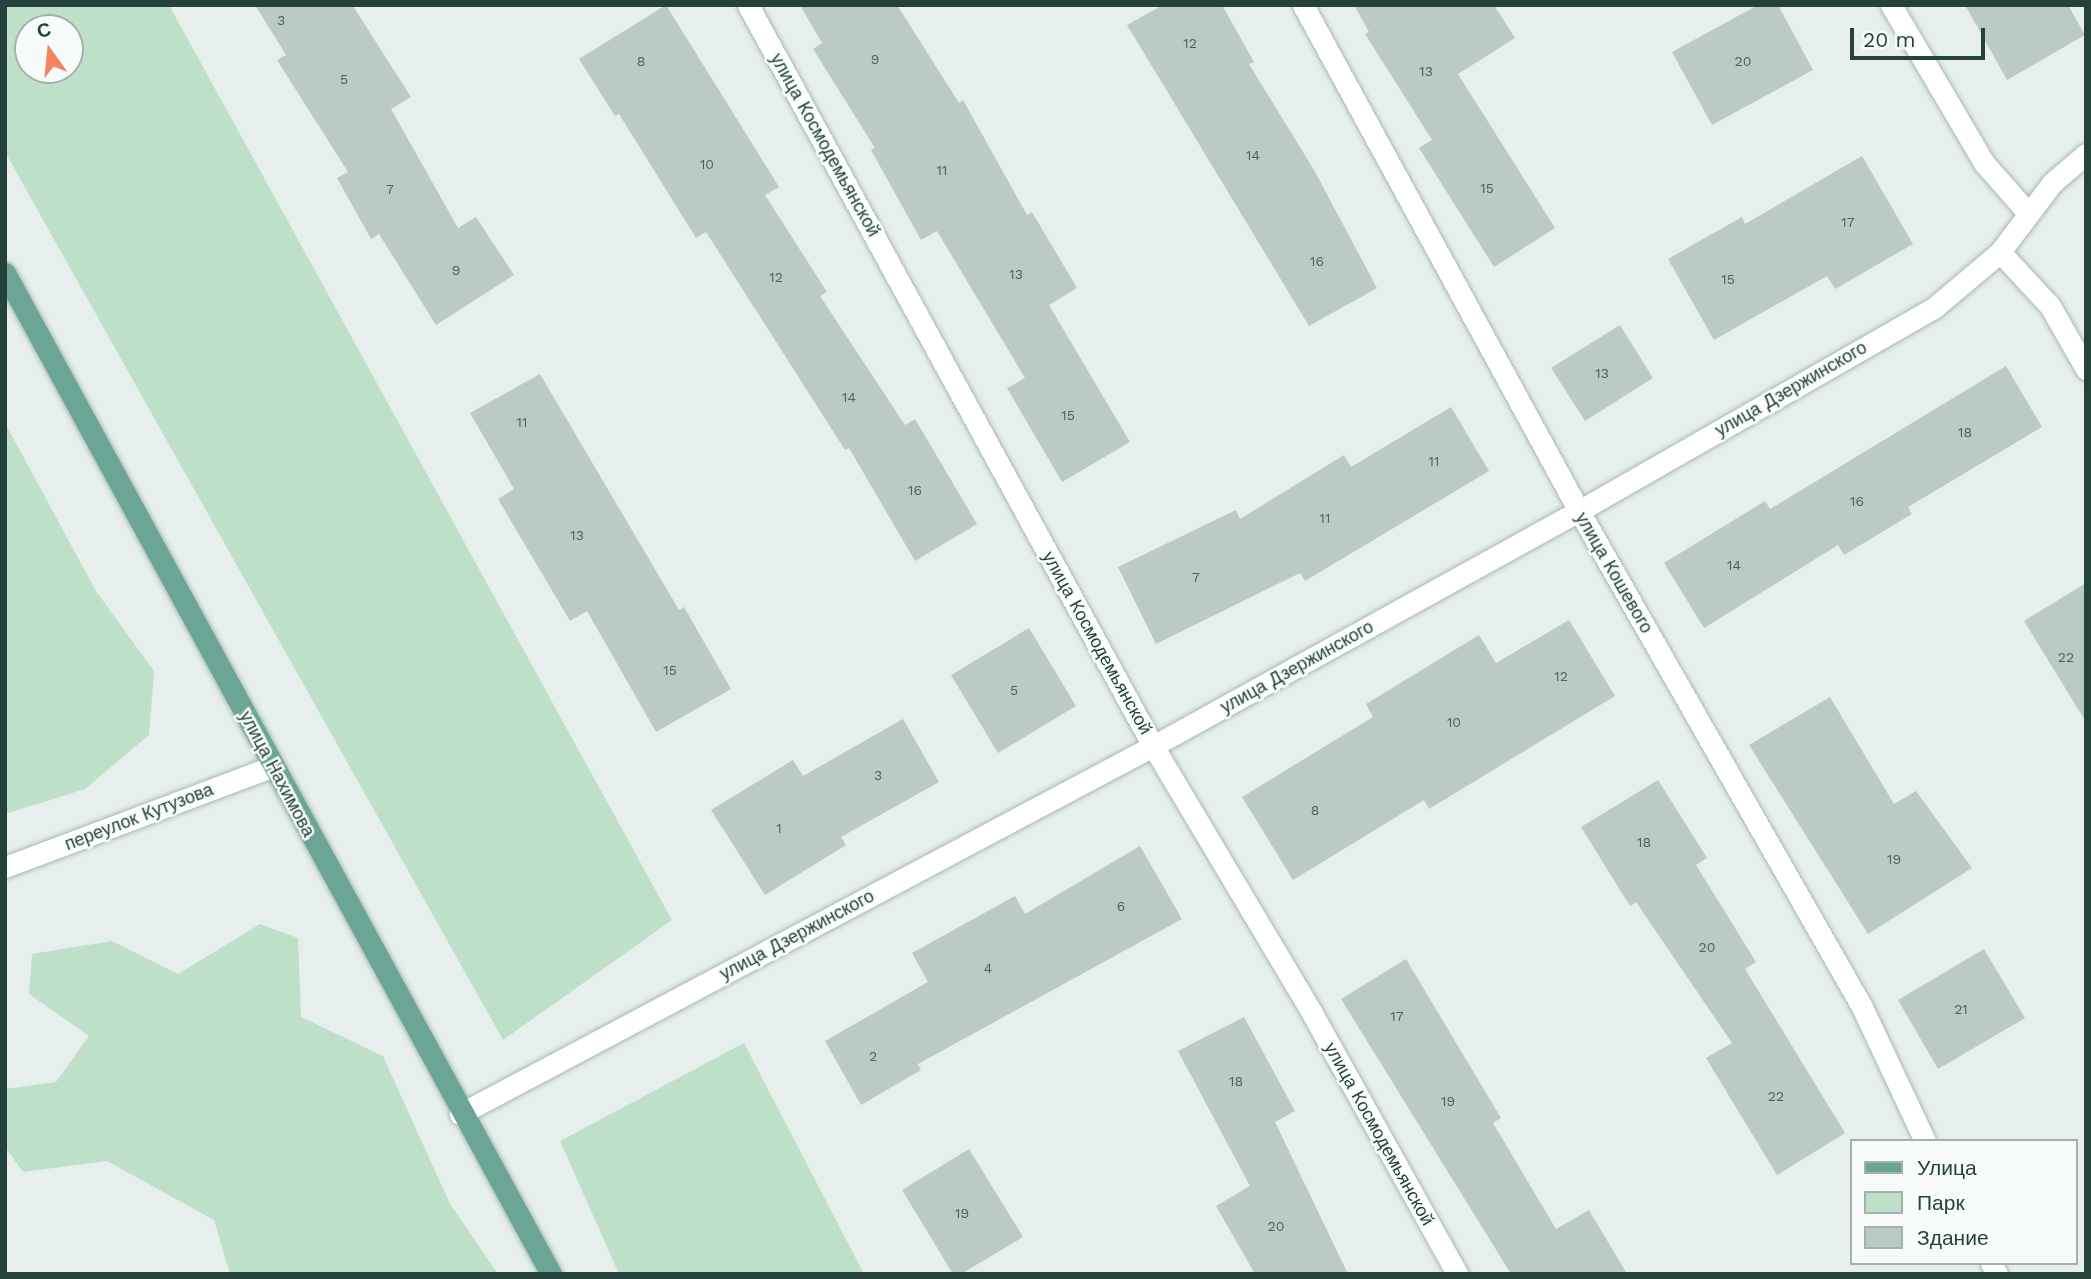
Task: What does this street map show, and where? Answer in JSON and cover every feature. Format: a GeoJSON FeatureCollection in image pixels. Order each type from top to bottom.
{"type":"FeatureCollection","features":[{"type":"Feature","properties":{"kind":"main road","name":"улица Нахимова"},"geometry":{"type":"LineString","coordinates":[[5,273],[460,1114],[551,1274]]}},
{"type":"Feature","properties":{"kind":"street","name":"улица Космодемьянской"},"geometry":{"type":"LineString","coordinates":[[748,5],[1153,746],[1312,1013],[1457,1274]]}},
{"type":"Feature","properties":{"kind":"street","name":"улица Кошевого"},"geometry":{"type":"LineString","coordinates":[[1303,5],[1579,511],[1862,1007],[1924,1139]]}},
{"type":"Feature","properties":{"kind":"street"},"geometry":{"type":"LineString","coordinates":[[1891,5],[1984,163],[2028,213]]}},
{"type":"Feature","properties":{"kind":"street","name":"улица Дзержинского"},"geometry":{"type":"LineString","coordinates":[[460,1114],[1153,746],[1579,511],[1935,307],[2000,252],[2052,183],[2086,154]]}},
{"type":"Feature","properties":{"kind":"street"},"geometry":{"type":"LineString","coordinates":[[2000,252],[2050,306],[2086,369]]}},
{"type":"Feature","properties":{"kind":"street","name":"переулок Кутузова"},"geometry":{"type":"LineString","coordinates":[[5,867],[272,766]]}},
{"type":"Feature","properties":{"kind":"green space"},"geometry":{"type":"Polygon","coordinates":[[[5,5],[169,5],[672,920],[503,1040],[5,152],[5,5]]]}},
{"type":"Feature","properties":{"kind":"green space"},"geometry":{"type":"Polygon","coordinates":[[[5,423],[96,591],[154,671],[149,735],[85,789],[5,814],[5,423]]]}},
{"type":"Feature","properties":{"kind":"green space"},"geometry":{"type":"Polygon","coordinates":[[[260,924],[298,938],[301,1017],[383,1056],[450,1204],[498,1274],[230,1274],[214,1220],[107,1161],[23,1172],[5,1147],[5,1089],[56,1082],[89,1036],[29,994],[32,954],[112,941],[178,974],[260,924]]]}},
{"type":"Feature","properties":{"kind":"green space"},"geometry":{"type":"Polygon","coordinates":[[[744,1043],[864,1274],[619,1274],[560,1141],[744,1043]]]}},
{"type":"Feature","properties":{"kind":"building"},"geometry":{"type":"Polygon","coordinates":[[[255,5],[353,6],[411,97],[391,109],[458,228],[476,217],[514,275],[436,325],[379,234],[371,239],[337,178],[348,172],[277,60],[286,55],[255,5]]]}},
{"type":"Feature","properties":{"kind":"building"},"geometry":{"type":"Polygon","coordinates":[[[666,5],[779,187],[765,195],[827,292],[820,296],[905,425],[915,419],[977,524],[915,561],[849,448],[845,450],[706,232],[696,238],[619,114],[615,116],[579,59],[666,5]]]}},
{"type":"Feature","properties":{"kind":"building"},"geometry":{"type":"Polygon","coordinates":[[[800,5],[897,5],[959,103],[963,100],[1027,215],[1032,212],[1077,288],[1049,305],[1130,442],[1062,482],[1007,388],[1025,378],[937,231],[921,240],[871,150],[875,148],[813,49],[822,43],[800,5]]]}},
{"type":"Feature","properties":{"kind":"building"},"geometry":{"type":"Polygon","coordinates":[[[1163,5],[1222,5],[1254,62],[1249,64],[1314,170],[1377,288],[1309,326],[1127,25],[1163,5]]]}},
{"type":"Feature","properties":{"kind":"building"},"geometry":{"type":"Polygon","coordinates":[[[1354,5],[1494,5],[1515,38],[1458,74],[1555,228],[1494,267],[1419,148],[1432,140],[1365,34],[1369,32],[1354,5]]]}},
{"type":"Feature","properties":{"kind":"building"},"geometry":{"type":"Polygon","coordinates":[[[1758,5],[1778,5],[1813,70],[1712,125],[1672,52],[1758,5]]]}},
{"type":"Feature","properties":{"kind":"building"},"geometry":{"type":"Polygon","coordinates":[[[1965,5],[2068,5],[2085,35],[2007,80],[1965,5]]]}},
{"type":"Feature","properties":{"kind":"building"},"geometry":{"type":"Polygon","coordinates":[[[1862,156],[1913,244],[1835,289],[1827,276],[1714,340],[1668,259],[1742,217],[1745,224],[1862,156]]]}},
{"type":"Feature","properties":{"kind":"building"},"geometry":{"type":"Polygon","coordinates":[[[1620,325],[1653,378],[1585,421],[1551,368],[1620,325]]]}},
{"type":"Feature","properties":{"kind":"building"},"geometry":{"type":"Polygon","coordinates":[[[2006,366],[2042,427],[1908,507],[1912,514],[1844,555],[1838,545],[1704,628],[1664,563],[1765,501],[1770,509],[2006,366]]]}},
{"type":"Feature","properties":{"kind":"building"},"geometry":{"type":"Polygon","coordinates":[[[540,374],[679,610],[684,607],[731,689],[656,732],[587,611],[570,621],[498,499],[514,489],[470,413],[540,374]]]}},
{"type":"Feature","properties":{"kind":"building"},"geometry":{"type":"Polygon","coordinates":[[[1451,407],[1489,471],[1305,581],[1300,573],[1156,644],[1118,567],[1236,510],[1240,519],[1344,455],[1351,467],[1451,407]]]}},
{"type":"Feature","properties":{"kind":"building"},"geometry":{"type":"Polygon","coordinates":[[[2086,583],[2086,722],[2024,621],[2086,583]]]}},
{"type":"Feature","properties":{"kind":"building"},"geometry":{"type":"Polygon","coordinates":[[[1569,620],[1615,696],[1429,809],[1424,800],[1293,880],[1242,797],[1373,717],[1366,704],[1479,635],[1496,663],[1569,620]]]}},
{"type":"Feature","properties":{"kind":"building"},"geometry":{"type":"Polygon","coordinates":[[[1029,628],[1076,706],[998,753],[951,675],[1029,628]]]}},
{"type":"Feature","properties":{"kind":"building"},"geometry":{"type":"Polygon","coordinates":[[[1830,697],[1894,804],[1916,791],[1972,868],[1868,934],[1749,745],[1830,697]]]}},
{"type":"Feature","properties":{"kind":"building"},"geometry":{"type":"Polygon","coordinates":[[[903,719],[939,782],[841,837],[846,845],[765,895],[711,810],[793,760],[803,776],[903,719]]]}},
{"type":"Feature","properties":{"kind":"building"},"geometry":{"type":"Polygon","coordinates":[[[1658,780],[1707,858],[1696,865],[1756,962],[1745,969],[1845,1133],[1777,1175],[1706,1058],[1732,1043],[1636,902],[1630,906],[1581,827],[1658,780]]]}},
{"type":"Feature","properties":{"kind":"building"},"geometry":{"type":"Polygon","coordinates":[[[1140,846],[1182,919],[918,1064],[921,1070],[861,1105],[825,1041],[928,982],[912,953],[1015,896],[1025,914],[1140,846]]]}},
{"type":"Feature","properties":{"kind":"building"},"geometry":{"type":"Polygon","coordinates":[[[1984,949],[2025,1018],[1938,1069],[1898,1000],[1984,949]]]}},
{"type":"Feature","properties":{"kind":"building"},"geometry":{"type":"Polygon","coordinates":[[[1406,959],[1501,1118],[1493,1123],[1556,1229],[1589,1210],[1627,1274],[1511,1274],[1341,999],[1406,959]]]}},
{"type":"Feature","properties":{"kind":"building"},"geometry":{"type":"Polygon","coordinates":[[[1244,1017],[1295,1111],[1275,1122],[1348,1274],[1255,1274],[1216,1206],[1250,1186],[1178,1051],[1244,1017]]]}},
{"type":"Feature","properties":{"kind":"building"},"geometry":{"type":"Polygon","coordinates":[[[969,1149],[1023,1237],[961,1274],[953,1274],[902,1190],[969,1149]]]}}]}
